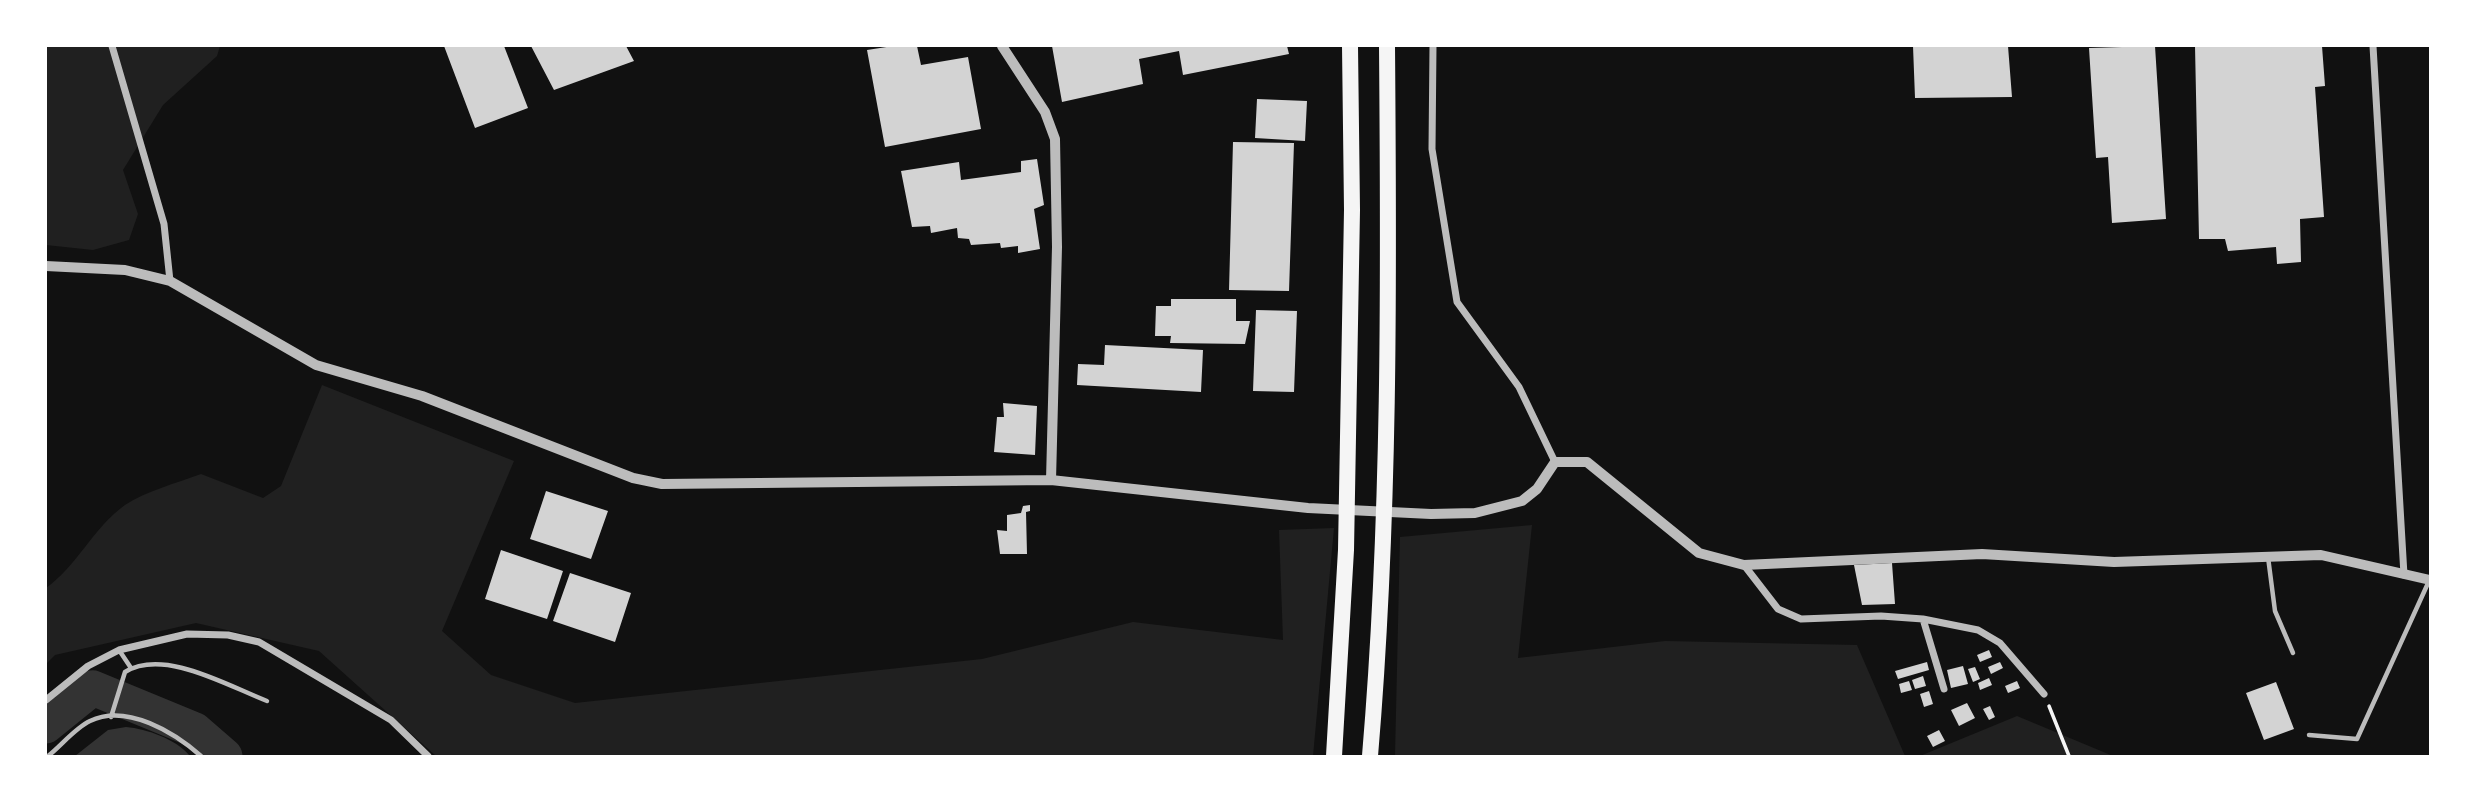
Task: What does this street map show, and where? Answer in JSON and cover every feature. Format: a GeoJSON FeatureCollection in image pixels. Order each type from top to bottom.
{"type":"FeatureCollection","features":[{"type":"Feature","properties":{"kind":"highway"},"geometry":{"type":"LineString","coordinates":[[1335,757],[1339,701],[1351,237],[1350,46]]}},
{"type":"Feature","properties":{"kind":"highway"},"geometry":{"type":"LineString","coordinates":[[1370,757],[1384,544],[1389,222],[1387,46]]}},
{"type":"Feature","properties":{"kind":"street"},"geometry":{"type":"LineString","coordinates":[[112,46],[164,224],[170,281]]}},
{"type":"Feature","properties":{"kind":"street"},"geometry":{"type":"LineString","coordinates":[[1002,46],[1045,111],[1055,139],[1057,247],[1051,480]]}},
{"type":"Feature","properties":{"kind":"street"},"geometry":{"type":"LineString","coordinates":[[1433,46],[1432,149],[1457,302],[1518,387],[1555,463]]}},
{"type":"Feature","properties":{"kind":"street"},"geometry":{"type":"LineString","coordinates":[[2373,46],[2404,575]]}},
{"type":"Feature","properties":{"kind":"street"},"geometry":{"type":"LineString","coordinates":[[46,266],[125,270],[170,281],[316,365],[422,396],[633,478],[688,485],[1051,480],[1308,508],[1431,514],[1475,513],[1522,501],[1537,489],[1555,463]]}},
{"type":"Feature","properties":{"kind":"street"},"geometry":{"type":"LineString","coordinates":[[1555,463],[1587,462],[1699,553],[1744,565],[1982,554],[2114,562],[2321,555],[2430,580]]}},
{"type":"Feature","properties":{"kind":"street"},"geometry":{"type":"LineString","coordinates":[[1744,565],[1779,609],[1801,619],[1881,616],[1923,619],[1978,631],[2000,643],[2044,694]]}},
{"type":"Feature","properties":{"kind":"street"},"geometry":{"type":"LineString","coordinates":[[1923,619],[1944,689]]}},
{"type":"Feature","properties":{"kind":"street"},"geometry":{"type":"LineString","coordinates":[[46,700],[88,666],[119,650],[187,634],[228,635],[260,642],[391,720],[428,757]]}},
{"type":"Feature","properties":{"kind":"lane"},"geometry":{"type":"LineString","coordinates":[[2267,556],[2274,611],[2293,653]]}},
{"type":"Feature","properties":{"kind":"lane"},"geometry":{"type":"LineString","coordinates":[[2309,735],[2357,738],[2430,580]]}},
{"type":"Feature","properties":{"kind":"lane"},"geometry":{"type":"LineString","coordinates":[[119,650],[131,668]]}},
{"type":"Feature","properties":{"kind":"lane"},"geometry":{"type":"LineString","coordinates":[[111,717],[125,672],[151,662],[169,664],[267,701]]}},
{"type":"Feature","properties":{"kind":"lane"},"geometry":{"type":"LineString","coordinates":[[48,757],[90,721],[111,717],[128,717],[158,727],[182,740],[201,757]]}},
{"type":"Feature","properties":{"kind":"path"},"geometry":{"type":"LineString","coordinates":[[2044,694],[2069,757]]}},
{"type":"Feature","properties":{"kind":"shaded area"},"geometry":{"type":"Polygon","coordinates":[[[46,46],[220,46],[217,56],[163,105],[123,170],[138,214],[129,240],[93,250],[46,245],[46,46]]]}},
{"type":"Feature","properties":{"kind":"shaded area"},"geometry":{"type":"Polygon","coordinates":[[[322,385],[514,461],[442,631],[491,675],[575,703],[982,659],[1133,622],[1283,640],[1279,530],[1334,528],[1313,756],[436,756],[319,651],[196,623],[55,655],[46,664],[46,588],[67,569],[114,514],[142,496],[201,474],[263,498],[281,486],[322,385]]]}},
{"type":"Feature","properties":{"kind":"shaded area"},"geometry":{"type":"Polygon","coordinates":[[[1532,525],[1518,658],[1665,641],[1857,645],[1905,756],[1395,756],[1400,537],[1532,525]]]}},
{"type":"Feature","properties":{"kind":"shaded area"},"geometry":{"type":"Polygon","coordinates":[[[2017,716],[2113,756],[1920,756],[2017,716]]]}},
{"type":"Feature","properties":{"kind":"shaded area"},"geometry":{"type":"Polygon","coordinates":[[[126,727],[161,736],[190,756],[75,756],[108,730],[126,727]]]}},
{"type":"Feature","properties":{"kind":"building"},"geometry":{"type":"Polygon","coordinates":[[[444,46],[504,46],[528,108],[475,128],[444,46]]]}},
{"type":"Feature","properties":{"kind":"building"},"geometry":{"type":"Polygon","coordinates":[[[531,46],[626,46],[634,61],[554,90],[531,46]]]}},
{"type":"Feature","properties":{"kind":"building"},"geometry":{"type":"Polygon","coordinates":[[[917,46],[921,65],[968,57],[981,129],[885,147],[867,50],[917,46]]]}},
{"type":"Feature","properties":{"kind":"building"},"geometry":{"type":"Polygon","coordinates":[[[1052,46],[1287,46],[1289,54],[1183,75],[1179,51],[1139,59],[1143,84],[1062,102],[1052,46]]]}},
{"type":"Feature","properties":{"kind":"building"},"geometry":{"type":"Polygon","coordinates":[[[1913,46],[2008,46],[2012,97],[1915,98],[1913,46]]]}},
{"type":"Feature","properties":{"kind":"building"},"geometry":{"type":"Polygon","coordinates":[[[2155,46],[2166,219],[2112,223],[2108,157],[2096,158],[2089,48],[2155,46]]]}},
{"type":"Feature","properties":{"kind":"building"},"geometry":{"type":"Polygon","coordinates":[[[2195,46],[2322,46],[2325,86],[2315,87],[2324,217],[2300,219],[2301,262],[2277,264],[2276,247],[2228,251],[2225,239],[2199,239],[2195,46]]]}},
{"type":"Feature","properties":{"kind":"building"},"geometry":{"type":"Polygon","coordinates":[[[1257,99],[1307,101],[1305,141],[1255,138],[1257,99]]]}},
{"type":"Feature","properties":{"kind":"building"},"geometry":{"type":"Polygon","coordinates":[[[1233,142],[1294,143],[1289,291],[1229,290],[1233,142]]]}},
{"type":"Feature","properties":{"kind":"building"},"geometry":{"type":"Polygon","coordinates":[[[1037,159],[1044,205],[1034,209],[1040,249],[1018,253],[1018,246],[1001,248],[1000,243],[971,245],[969,239],[958,238],[957,228],[931,233],[930,226],[912,227],[901,171],[959,162],[961,180],[1021,172],[1021,161],[1037,159]]]}},
{"type":"Feature","properties":{"kind":"building"},"geometry":{"type":"Polygon","coordinates":[[[1171,299],[1236,299],[1236,321],[1250,321],[1245,344],[1170,343],[1171,336],[1155,336],[1156,306],[1171,306],[1171,299]]]}},
{"type":"Feature","properties":{"kind":"building"},"geometry":{"type":"Polygon","coordinates":[[[1256,310],[1297,311],[1294,392],[1253,391],[1256,310]]]}},
{"type":"Feature","properties":{"kind":"building"},"geometry":{"type":"Polygon","coordinates":[[[1105,345],[1203,350],[1201,392],[1077,385],[1078,364],[1104,365],[1105,345]]]}},
{"type":"Feature","properties":{"kind":"building"},"geometry":{"type":"Polygon","coordinates":[[[1003,403],[1037,406],[1035,455],[994,452],[997,417],[1004,417],[1003,403]]]}},
{"type":"Feature","properties":{"kind":"building"},"geometry":{"type":"Polygon","coordinates":[[[546,491],[608,511],[591,559],[530,539],[546,491]]]}},
{"type":"Feature","properties":{"kind":"building"},"geometry":{"type":"Polygon","coordinates":[[[1030,505],[1030,511],[1026,512],[1027,554],[1000,554],[997,530],[1007,531],[1007,515],[1021,513],[1023,506],[1030,505]]]}},
{"type":"Feature","properties":{"kind":"building"},"geometry":{"type":"Polygon","coordinates":[[[501,550],[563,571],[547,619],[485,599],[501,550]]]}},
{"type":"Feature","properties":{"kind":"building"},"geometry":{"type":"Polygon","coordinates":[[[1892,563],[1895,604],[1862,605],[1854,565],[1892,563]]]}},
{"type":"Feature","properties":{"kind":"building"},"geometry":{"type":"Polygon","coordinates":[[[570,573],[631,593],[615,642],[553,621],[570,573]]]}},
{"type":"Feature","properties":{"kind":"building"},"geometry":{"type":"Polygon","coordinates":[[[1989,650],[1992,657],[1980,662],[1977,655],[1989,650]]]}},
{"type":"Feature","properties":{"kind":"building"},"geometry":{"type":"Polygon","coordinates":[[[1927,662],[1929,670],[1898,679],[1895,671],[1927,662]]]}},
{"type":"Feature","properties":{"kind":"building"},"geometry":{"type":"Polygon","coordinates":[[[2000,662],[2003,668],[1991,674],[1988,667],[2000,662]]]}},
{"type":"Feature","properties":{"kind":"building"},"geometry":{"type":"Polygon","coordinates":[[[1963,666],[1968,684],[1951,688],[1947,670],[1963,666]]]}},
{"type":"Feature","properties":{"kind":"building"},"geometry":{"type":"Polygon","coordinates":[[[1975,667],[1980,679],[1973,682],[1968,669],[1975,667]]]}},
{"type":"Feature","properties":{"kind":"building"},"geometry":{"type":"Polygon","coordinates":[[[1923,676],[1926,686],[1915,689],[1912,680],[1923,676]]]}},
{"type":"Feature","properties":{"kind":"building"},"geometry":{"type":"Polygon","coordinates":[[[1989,678],[1992,685],[1980,690],[1978,683],[1989,678]]]}},
{"type":"Feature","properties":{"kind":"building"},"geometry":{"type":"Polygon","coordinates":[[[1909,681],[1912,690],[1901,693],[1899,684],[1909,681]]]}},
{"type":"Feature","properties":{"kind":"building"},"geometry":{"type":"Polygon","coordinates":[[[2017,681],[2020,688],[2008,693],[2005,686],[2017,681]]]}},
{"type":"Feature","properties":{"kind":"building"},"geometry":{"type":"Polygon","coordinates":[[[2276,682],[2294,729],[2264,740],[2246,693],[2276,682]]]}},
{"type":"Feature","properties":{"kind":"building"},"geometry":{"type":"Polygon","coordinates":[[[1929,691],[1933,704],[1924,707],[1920,694],[1929,691]]]}},
{"type":"Feature","properties":{"kind":"building"},"geometry":{"type":"Polygon","coordinates":[[[1967,703],[1975,718],[1959,726],[1951,710],[1967,703]]]}},
{"type":"Feature","properties":{"kind":"building"},"geometry":{"type":"Polygon","coordinates":[[[1990,706],[1995,717],[1989,720],[1983,709],[1990,706]]]}},
{"type":"Feature","properties":{"kind":"building"},"geometry":{"type":"Polygon","coordinates":[[[1939,730],[1945,741],[1933,747],[1927,736],[1939,730]]]}},
{"type":"Feature","properties":{"kind":"waterway"},"geometry":{"type":"LineString","coordinates":[[46,726],[93,688],[195,730],[225,756]]}}]}
